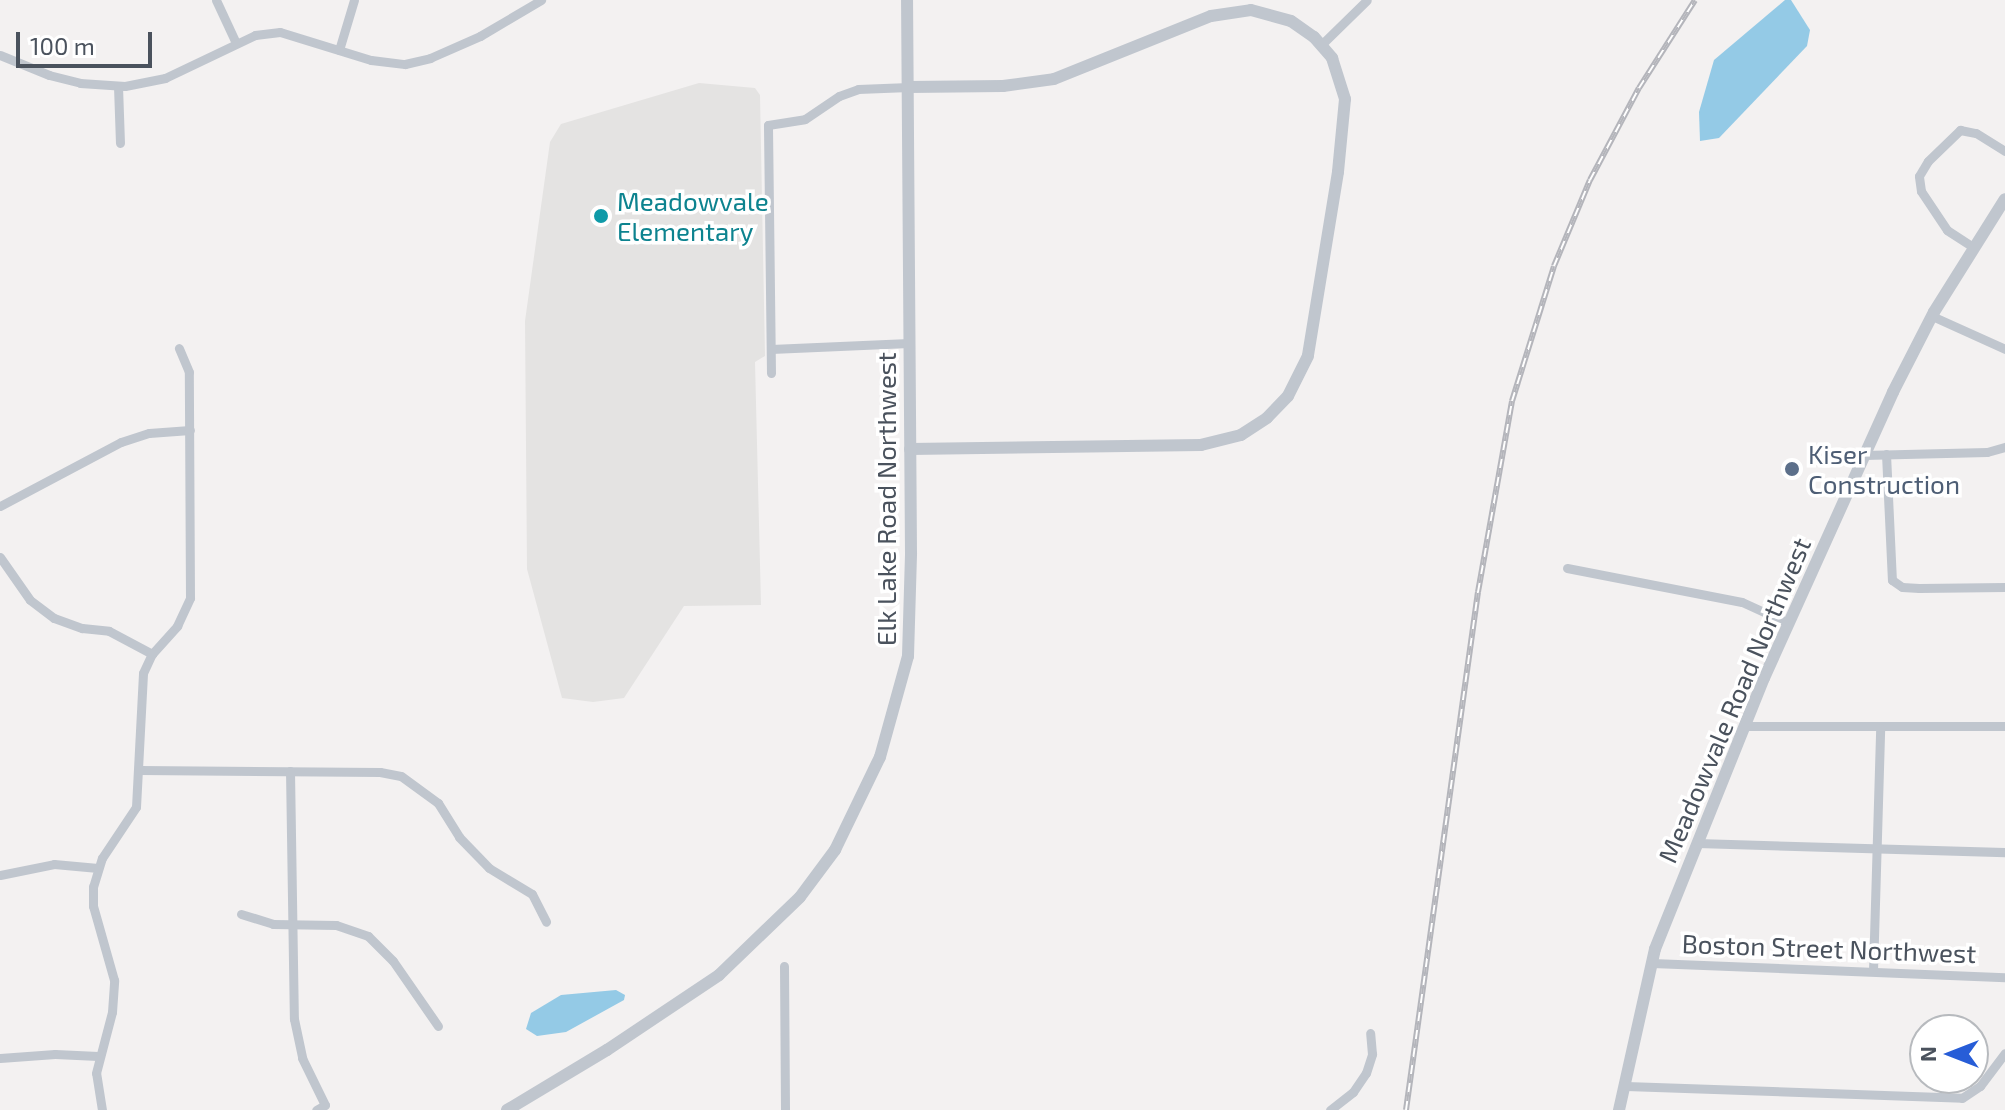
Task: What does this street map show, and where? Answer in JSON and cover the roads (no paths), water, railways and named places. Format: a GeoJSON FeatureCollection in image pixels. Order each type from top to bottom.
{"type":"FeatureCollection","features":[{"type":"Feature","properties":{"kind":"street"},"geometry":{"type":"LineString","coordinates":[[216,0],[236,43]]}},
{"type":"Feature","properties":{"kind":"street"},"geometry":{"type":"LineString","coordinates":[[339,50],[354,0]]}},
{"type":"Feature","properties":{"kind":"street"},"geometry":{"type":"LineString","coordinates":[[0,55],[49,75],[118,86],[165,78],[255,35],[280,32],[383,63],[417,62],[507,23],[541,0]]}},
{"type":"Feature","properties":{"kind":"street","name":"Elk Lake Road Northwest"},"geometry":{"type":"LineString","coordinates":[[507,1110],[607,1050],[719,975],[800,897],[835,850],[880,757],[908,656],[907,0]]}},
{"type":"Feature","properties":{"kind":"street"},"geometry":{"type":"LineString","coordinates":[[1321,45],[1367,0]]}},
{"type":"Feature","properties":{"kind":"street"},"geometry":{"type":"LineString","coordinates":[[771,373],[768,125],[805,119],[839,96],[858,89],[1003,86],[1054,79],[1211,16],[1237,10],[1279,16],[1303,28],[1321,45],[1342,85],[1345,115],[1308,356],[1296,384],[1278,408],[1241,435],[1210,444],[910,449]]}},
{"type":"Feature","properties":{"kind":"street"},"geometry":{"type":"LineString","coordinates":[[118,86],[120,143]]}},
{"type":"Feature","properties":{"kind":"street"},"geometry":{"type":"LineString","coordinates":[[1973,247],[1947,230],[1921,191],[1919,176],[1928,161],[1960,130],[1976,133],[2005,151]]}},
{"type":"Feature","properties":{"kind":"street","name":"Meadowvale Road Northwest"},"geometry":{"type":"LineString","coordinates":[[1619,1110],[1652,963],[1673,898],[1788,623],[1864,455],[1932,316],[2005,199]]}},
{"type":"Feature","properties":{"kind":"street"},"geometry":{"type":"LineString","coordinates":[[1932,316],[2005,349]]}},
{"type":"Feature","properties":{"kind":"street"},"geometry":{"type":"LineString","coordinates":[[771,349],[909,343]]}},
{"type":"Feature","properties":{"kind":"street"},"geometry":{"type":"LineString","coordinates":[[102,1110],[96,1083],[98,1056],[112,1012],[114,991],[109,959],[93,906],[98,868],[133,817],[139,797],[142,684],[152,654],[177,626],[190,598],[189,372],[179,348]]}},
{"type":"Feature","properties":{"kind":"street"},"geometry":{"type":"LineString","coordinates":[[0,506],[121,442],[149,433],[190,430]]}},
{"type":"Feature","properties":{"kind":"street"},"geometry":{"type":"LineString","coordinates":[[1864,455],[1987,452],[2005,447]]}},
{"type":"Feature","properties":{"kind":"street"},"geometry":{"type":"LineString","coordinates":[[1886,454],[1890,574],[1902,587],[2005,587]]}},
{"type":"Feature","properties":{"kind":"street"},"geometry":{"type":"LineString","coordinates":[[0,557],[30,600],[54,618],[82,628],[109,631],[152,654]]}},
{"type":"Feature","properties":{"kind":"street"},"geometry":{"type":"LineString","coordinates":[[1567,568],[1742,602],[1788,623]]}},
{"type":"Feature","properties":{"kind":"street"},"geometry":{"type":"LineString","coordinates":[[1746,726],[2005,726]]}},
{"type":"Feature","properties":{"kind":"street"},"geometry":{"type":"LineString","coordinates":[[1873,971],[1880,728]]}},
{"type":"Feature","properties":{"kind":"street"},"geometry":{"type":"LineString","coordinates":[[140,770],[380,772],[401,776],[422,788],[438,803],[472,852],[489,868],[532,894],[546,922]]}},
{"type":"Feature","properties":{"kind":"street"},"geometry":{"type":"LineString","coordinates":[[290,771],[297,1038],[324,1109]]}},
{"type":"Feature","properties":{"kind":"street"},"geometry":{"type":"LineString","coordinates":[[1697,843],[2005,852]]}},
{"type":"Feature","properties":{"kind":"street"},"geometry":{"type":"LineString","coordinates":[[0,875],[54,864],[98,868]]}},
{"type":"Feature","properties":{"kind":"street"},"geometry":{"type":"LineString","coordinates":[[241,914],[273,924],[336,925],[368,936],[393,961],[438,1026]]}},
{"type":"Feature","properties":{"kind":"street","name":"Boston Street Northwest"},"geometry":{"type":"LineString","coordinates":[[1652,963],[2005,977]]}},
{"type":"Feature","properties":{"kind":"street"},"geometry":{"type":"LineString","coordinates":[[784,966],[785,1110]]}},
{"type":"Feature","properties":{"kind":"street"},"geometry":{"type":"LineString","coordinates":[[1330,1110],[1353,1092],[1366,1073],[1372,1054],[1370,1033]]}},
{"type":"Feature","properties":{"kind":"street"},"geometry":{"type":"LineString","coordinates":[[1626,1086],[1962,1098],[1976,1090],[2005,1053]]}},
{"type":"Feature","properties":{"kind":"street"},"geometry":{"type":"LineString","coordinates":[[0,1058],[55,1054],[98,1056]]}},
{"type":"Feature","properties":{"kind":"water"},"geometry":{"type":"Polygon","coordinates":[[[1785,0],[1791,0],[1810,30],[1807,46],[1719,138],[1700,141],[1699,112],[1714,60],[1785,0]]]}},
{"type":"Feature","properties":{"kind":"water"},"geometry":{"type":"Polygon","coordinates":[[[616,990],[625,995],[624,1000],[566,1032],[537,1036],[526,1029],[531,1013],[561,995],[616,990]]]}},
{"type":"Feature","properties":{"kind":"railway"},"geometry":{"type":"LineString","coordinates":[[1406,1110],[1478,592],[1512,401],[1554,266],[1590,180],[1639,88],[1695,0]]}},
{"type":"Feature","properties":{"kind":"place","name":"Meadowvale Elementary"},"geometry":{"type":"Point","coordinates":[601,216]}},
{"type":"Feature","properties":{"kind":"place","name":"Kiser Construction"},"geometry":{"type":"Point","coordinates":[1792,469]}}]}
